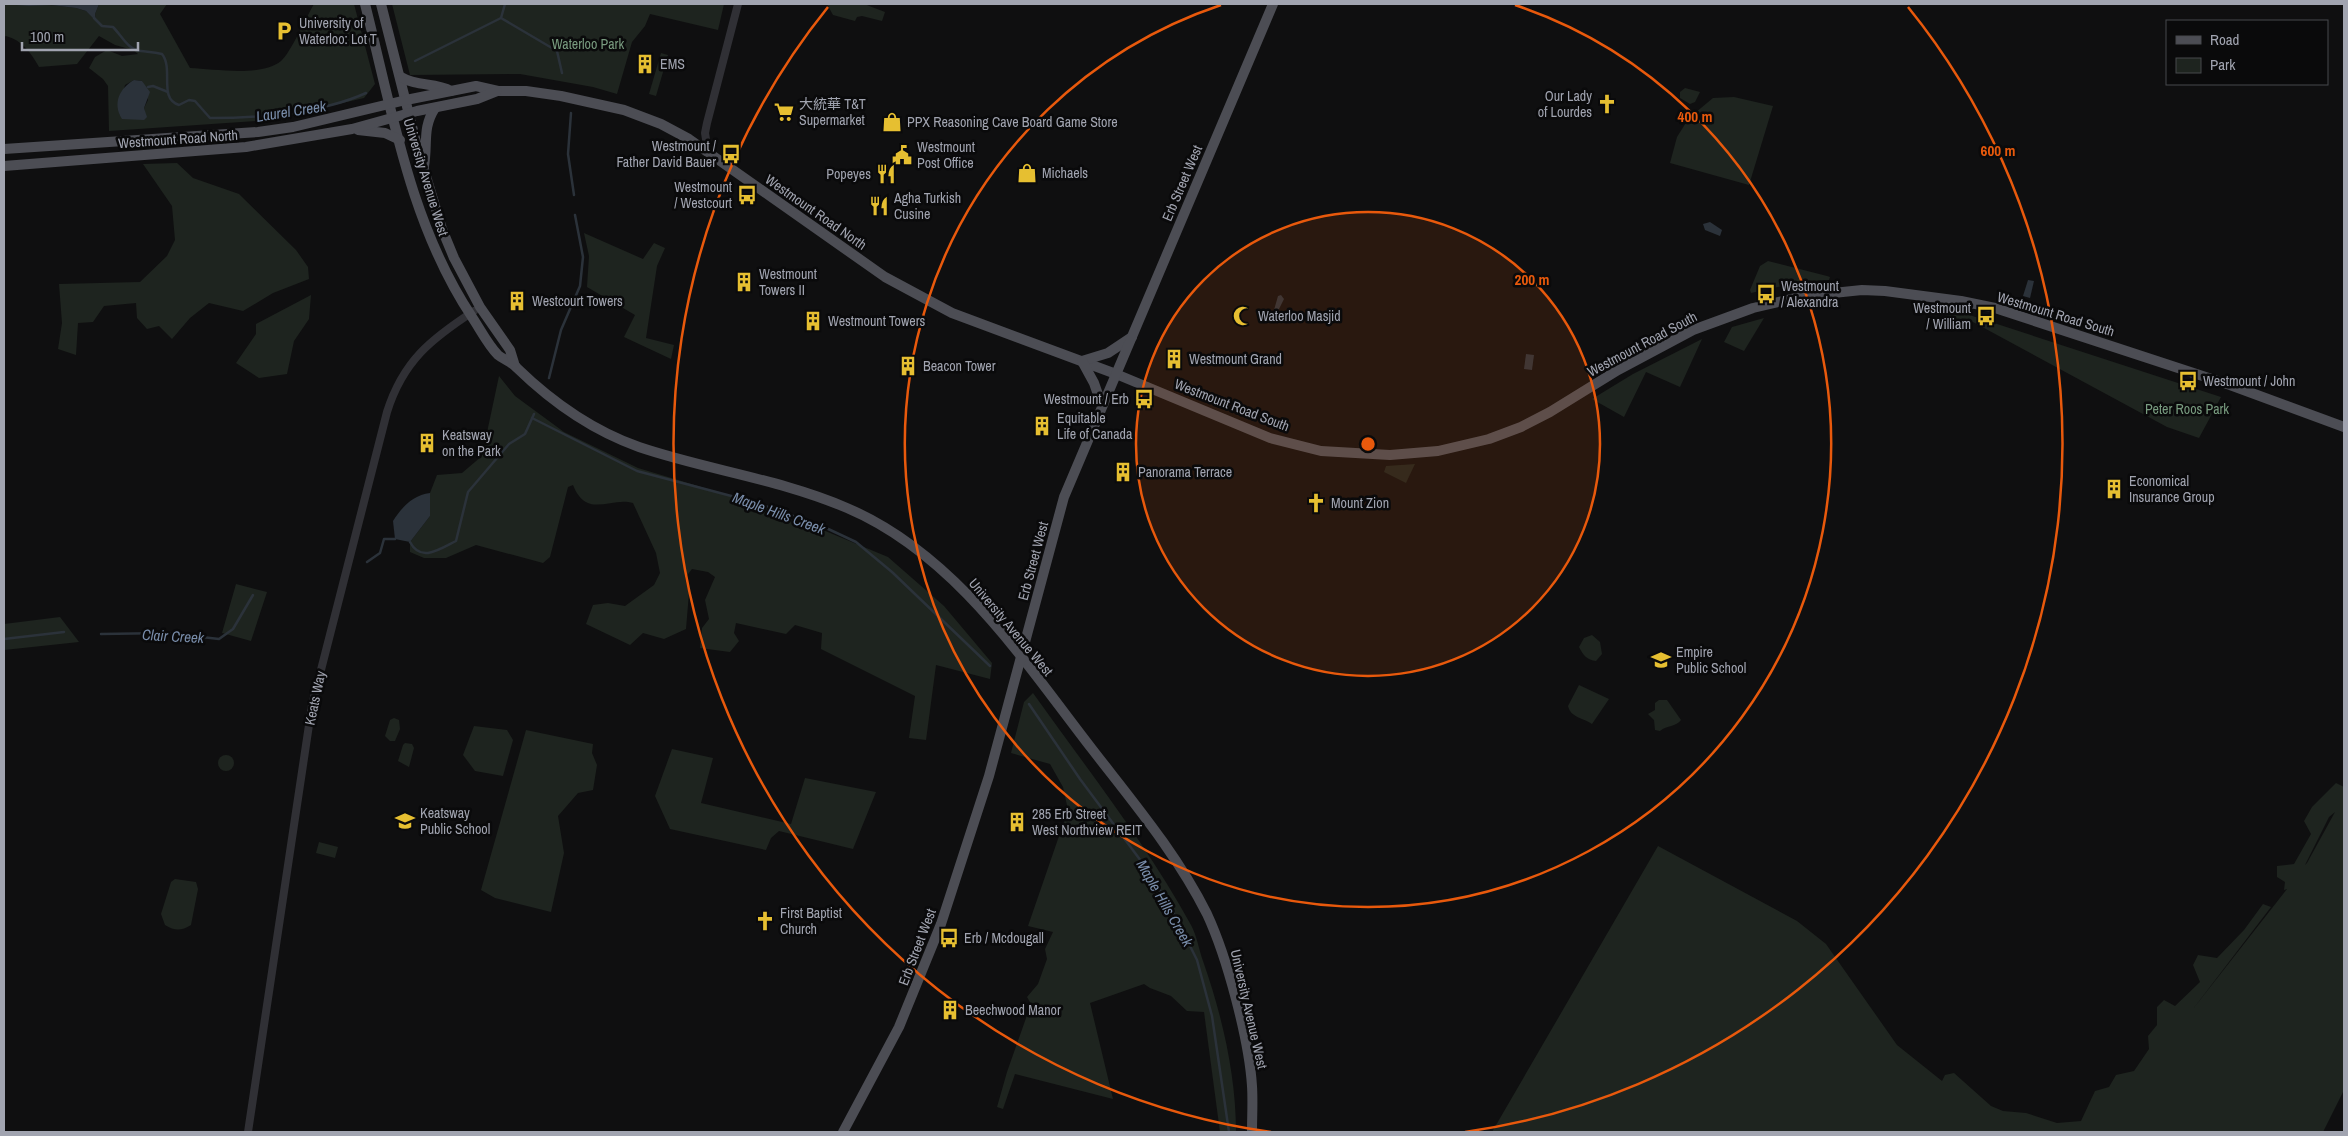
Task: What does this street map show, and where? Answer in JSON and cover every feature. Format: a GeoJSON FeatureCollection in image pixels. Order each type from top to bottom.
{"type":"FeatureCollection","features":[{"type":"Feature","properties":{"kind":"main road","name":"University Avenue West"},"geometry":{"type":"LineString","coordinates":[[365,4],[400,140],[427,233],[449,280],[469,314],[500,357],[514,363],[549,399],[599,430],[643,448],[796,490],[847,508],[880,525],[938,566],[971,598],[1021,658],[1166,844],[1206,914],[1221,951],[1243,1035],[1252,1082],[1252,1132]]}},
{"type":"Feature","properties":{"kind":"main road","name":"University Avenue West"},"geometry":{"type":"LineString","coordinates":[[381,4],[423,169],[448,243],[480,307],[510,350],[514,363]]}},
{"type":"Feature","properties":{"kind":"main road","name":"Erb Street West"},"geometry":{"type":"LineString","coordinates":[[843,1132],[899,1027],[927,962],[989,776],[1064,497],[1274,4]]}},
{"type":"Feature","properties":{"kind":"main road"},"geometry":{"type":"LineString","coordinates":[[401,77],[418,84],[441,86],[451,91]]}},
{"type":"Feature","properties":{"kind":"main road","name":"Westmount Road North"},"geometry":{"type":"LineString","coordinates":[[4,149],[258,132],[292,127],[391,103],[476,86],[498,91],[526,91],[598,102],[662,124],[708,152],[885,277],[909,291],[952,313],[1116,374]]}},
{"type":"Feature","properties":{"kind":"main road","name":"Westmount Road North"},"geometry":{"type":"LineString","coordinates":[[4,166],[246,147],[352,129],[394,117],[477,99],[498,91]]}},
{"type":"Feature","properties":{"kind":"main road"},"geometry":{"type":"LineString","coordinates":[[423,169],[426,152],[426,125],[435,108]]}},
{"type":"Feature","properties":{"kind":"main road"},"geometry":{"type":"LineString","coordinates":[[352,129],[385,133],[400,140]]}},
{"type":"Feature","properties":{"kind":"main road","name":"Westmount Road South"},"geometry":{"type":"LineString","coordinates":[[1116,374],[1270,438],[1321,451],[1380,456],[1438,451],[1489,439],[1521,427],[1660,347],[1693,330],[1727,316],[1804,296],[1870,290],[1961,300],[1994,308],[2230,385],[2344,427]]}},
{"type":"Feature","properties":{"kind":"main road"},"geometry":{"type":"LineString","coordinates":[[1102,406],[1094,383],[1082,361],[1108,353],[1132,337]]}},
{"type":"Feature","properties":{"kind":"street"},"geometry":{"type":"LineString","coordinates":[[708,152],[705,133],[707,122],[738,4]]}},
{"type":"Feature","properties":{"kind":"street","name":"Keats Way"},"geometry":{"type":"LineString","coordinates":[[248,1132],[312,705],[387,412],[398,382],[412,361],[442,333],[480,307]]}},
{"type":"Feature","properties":{"kind":"green space"},"geometry":{"type":"Polygon","coordinates":[[[99,4],[167,4],[160,14],[190,68],[250,71],[272,66],[285,57],[314,4],[354,4],[375,84],[364,98],[270,120],[109,131],[108,86],[103,79],[89,68],[95,57],[107,50],[122,56],[138,54],[133,50],[115,45],[99,36],[77,64],[39,67],[21,44],[12,38],[4,37],[4,5],[51,5],[76,8],[86,11],[96,20],[95,14],[99,4]],[[134,80],[125,85],[119,107],[120,115],[146,117],[144,108],[148,100],[142,81],[134,80]]]}},
{"type":"Feature","properties":{"kind":"green space","name":"Waterloo Park"},"geometry":{"type":"Polygon","coordinates":[[[392,4],[724,4],[718,30],[650,14],[645,26],[632,42],[617,94],[593,87],[520,74],[410,75],[392,4]]]}},
{"type":"Feature","properties":{"kind":"green space"},"geometry":{"type":"Polygon","coordinates":[[[827,4],[864,4],[885,12],[882,21],[862,16],[857,17],[855,21],[833,15],[827,4]]]}},
{"type":"Feature","properties":{"kind":"green space"},"geometry":{"type":"Polygon","coordinates":[[[661,53],[668,55],[656,96],[649,94],[661,53]]]}},
{"type":"Feature","properties":{"kind":"green space"},"geometry":{"type":"Polygon","coordinates":[[[1685,88],[1700,92],[1695,102],[1690,104],[1680,98],[1680,92],[1685,88]]]}},
{"type":"Feature","properties":{"kind":"green space"},"geometry":{"type":"Polygon","coordinates":[[[1734,97],[1773,106],[1749,185],[1670,163],[1677,137],[1689,118],[1713,98],[1734,97]]]}},
{"type":"Feature","properties":{"kind":"green space"},"geometry":{"type":"Polygon","coordinates":[[[177,163],[193,178],[239,194],[296,250],[308,267],[309,279],[273,293],[243,311],[209,303],[190,318],[172,339],[159,326],[147,329],[137,318],[136,303],[104,306],[93,322],[78,323],[76,355],[58,349],[62,323],[59,284],[140,282],[167,256],[175,240],[172,206],[143,164],[177,163]]]}},
{"type":"Feature","properties":{"kind":"green space"},"geometry":{"type":"Polygon","coordinates":[[[584,233],[643,259],[654,243],[665,248],[657,266],[646,338],[674,345],[671,359],[624,337],[635,315],[587,287],[589,256],[584,233]]]}},
{"type":"Feature","properties":{"kind":"green space"},"geometry":{"type":"Polygon","coordinates":[[[1768,261],[1830,277],[1829,280],[1805,281],[1751,293],[1750,290],[1760,266],[1768,261]]]}},
{"type":"Feature","properties":{"kind":"green space"},"geometry":{"type":"Polygon","coordinates":[[[311,295],[309,319],[294,341],[287,374],[259,378],[236,363],[256,334],[256,324],[311,295]]]}},
{"type":"Feature","properties":{"kind":"green space","name":"Peter Roos Park"},"geometry":{"type":"Polygon","coordinates":[[[1927,305],[1951,309],[2221,397],[2199,438],[2167,427],[1973,322],[1950,318],[1927,305]]]}},
{"type":"Feature","properties":{"kind":"green space"},"geometry":{"type":"Polygon","coordinates":[[[1764,318],[1744,351],[1724,342],[1732,327],[1764,318]]]}},
{"type":"Feature","properties":{"kind":"green space"},"geometry":{"type":"Polygon","coordinates":[[[1702,339],[1680,387],[1646,372],[1624,417],[1592,399],[1633,374],[1702,339]]]}},
{"type":"Feature","properties":{"kind":"green space"},"geometry":{"type":"Polygon","coordinates":[[[499,376],[515,396],[564,432],[638,468],[765,506],[888,557],[944,606],[992,663],[990,679],[936,665],[926,740],[909,738],[915,696],[821,649],[822,633],[795,625],[786,634],[736,623],[734,633],[739,641],[730,652],[700,648],[702,628],[709,619],[705,600],[715,577],[708,572],[692,569],[685,578],[689,593],[686,629],[664,639],[643,633],[630,645],[586,624],[593,605],[608,603],[625,606],[654,585],[660,573],[656,553],[633,503],[592,504],[585,502],[573,485],[568,487],[550,557],[543,563],[476,545],[446,558],[424,558],[410,552],[410,542],[430,516],[430,493],[437,475],[462,473],[482,456],[499,376]]]}},
{"type":"Feature","properties":{"kind":"green space"},"geometry":{"type":"Polygon","coordinates":[[[1415,464],[1406,483],[1384,472],[1386,466],[1415,464]]]}},
{"type":"Feature","properties":{"kind":"green space"},"geometry":{"type":"Polygon","coordinates":[[[236,584],[267,592],[251,641],[222,633],[236,584]]]}},
{"type":"Feature","properties":{"kind":"green space"},"geometry":{"type":"Polygon","coordinates":[[[60,617],[79,642],[4,650],[4,624],[60,617]]]}},
{"type":"Feature","properties":{"kind":"green space"},"geometry":{"type":"Polygon","coordinates":[[[1592,635],[1600,642],[1602,654],[1596,661],[1586,657],[1579,647],[1584,638],[1592,635]]]}},
{"type":"Feature","properties":{"kind":"green space"},"geometry":{"type":"Polygon","coordinates":[[[1579,685],[1609,699],[1592,724],[1574,715],[1569,710],[1568,706],[1579,685]]]}},
{"type":"Feature","properties":{"kind":"green space"},"geometry":{"type":"Polygon","coordinates":[[[1033,693],[1155,865],[1193,929],[1216,1002],[1227,1045],[1234,1089],[1236,1132],[1220,1132],[1204,1012],[1187,1011],[1171,996],[1144,984],[1090,1003],[1113,1099],[1015,1074],[1003,1109],[997,1107],[1031,1004],[1027,997],[1038,984],[1047,959],[1045,949],[1053,932],[1028,926],[1068,810],[1063,787],[1050,764],[1011,753],[1024,702],[1033,693]]]}},
{"type":"Feature","properties":{"kind":"green space"},"geometry":{"type":"Polygon","coordinates":[[[1659,700],[1667,700],[1681,720],[1677,724],[1660,731],[1655,730],[1654,720],[1648,714],[1655,710],[1655,703],[1659,700]]]}},
{"type":"Feature","properties":{"kind":"green space"},"geometry":{"type":"Polygon","coordinates":[[[394,718],[399,720],[400,729],[395,741],[390,741],[385,736],[390,720],[394,718]]]}},
{"type":"Feature","properties":{"kind":"green space"},"geometry":{"type":"Polygon","coordinates":[[[474,726],[507,730],[513,740],[503,776],[475,771],[463,755],[474,726]]]}},
{"type":"Feature","properties":{"kind":"green space"},"geometry":{"type":"Polygon","coordinates":[[[526,730],[593,744],[592,753],[597,765],[593,790],[578,793],[558,816],[564,853],[551,912],[495,898],[481,890],[526,730]]]}},
{"type":"Feature","properties":{"kind":"green space"},"geometry":{"type":"Polygon","coordinates":[[[405,743],[412,744],[414,748],[409,767],[398,761],[405,743]]]}},
{"type":"Feature","properties":{"kind":"green space"},"geometry":{"type":"Polygon","coordinates":[[[672,749],[713,758],[701,803],[791,824],[805,778],[876,792],[853,849],[779,831],[771,838],[766,850],[670,829],[655,796],[672,749]]]}},
{"type":"Feature","properties":{"kind":"green space"},"geometry":{"type":"Polygon","coordinates":[[[226,755],[234,763],[226,771],[218,763],[226,755]]]}},
{"type":"Feature","properties":{"kind":"green space"},"geometry":{"type":"Polygon","coordinates":[[[2336,783],[2344,787],[2344,1090],[2323,1132],[1492,1132],[1658,846],[1797,921],[1826,944],[1897,1045],[1942,1081],[1945,1075],[1954,1073],[1991,1106],[2003,1111],[2026,1113],[2057,1123],[2081,1121],[2095,1091],[2109,1087],[2116,1075],[2134,1071],[2149,1049],[2148,1036],[2157,1025],[2157,1007],[2164,1000],[2175,1006],[2200,982],[2193,965],[2198,955],[2217,958],[2244,930],[2263,904],[2271,907],[2193,1009],[2287,889],[2284,890],[2285,882],[2277,877],[2277,866],[2294,864],[2311,834],[2304,821],[2312,807],[2336,783]],[[2335,812],[2329,817],[2305,865],[2335,812]]]}},
{"type":"Feature","properties":{"kind":"green space"},"geometry":{"type":"Polygon","coordinates":[[[319,842],[338,847],[335,858],[316,853],[319,842]]]}},
{"type":"Feature","properties":{"kind":"green space"},"geometry":{"type":"Polygon","coordinates":[[[175,879],[196,882],[198,889],[191,925],[178,929],[165,925],[161,914],[171,882],[175,879]]]}},
{"type":"Feature","properties":{"kind":"shaded area"},"geometry":{"type":"Polygon","coordinates":[[[4,4],[99,4],[95,14],[96,21],[86,11],[76,8],[51,5],[4,4]]]}},
{"type":"Feature","properties":{"kind":"shaded area"},"geometry":{"type":"Polygon","coordinates":[[[134,80],[142,81],[150,92],[144,108],[147,117],[144,120],[122,119],[119,113],[119,96],[125,87],[134,80]]]}},
{"type":"Feature","properties":{"kind":"shaded area"},"geometry":{"type":"Polygon","coordinates":[[[1710,222],[1722,230],[1720,236],[1705,230],[1703,224],[1710,222]]]}},
{"type":"Feature","properties":{"kind":"shaded area"},"geometry":{"type":"Polygon","coordinates":[[[2028,280],[2034,281],[2030,298],[2023,296],[2028,280]]]}},
{"type":"Feature","properties":{"kind":"shaded area"},"geometry":{"type":"Polygon","coordinates":[[[1281,295],[1284,299],[1278,311],[1274,310],[1278,296],[1281,295]]]}},
{"type":"Feature","properties":{"kind":"shaded area"},"geometry":{"type":"Polygon","coordinates":[[[1526,354],[1534,355],[1532,370],[1524,369],[1526,354]]]}},
{"type":"Feature","properties":{"kind":"shaded area"},"geometry":{"type":"Polygon","coordinates":[[[430,493],[430,516],[410,542],[395,539],[393,521],[396,516],[413,499],[430,493]]]}},
{"type":"Feature","properties":{"kind":"waterway","name":"Laurel Creek"},"geometry":{"type":"LineString","coordinates":[[415,61],[501,18],[505,4]]}},
{"type":"Feature","properties":{"kind":"waterway","name":"Laurel Creek"},"geometry":{"type":"LineString","coordinates":[[94,18],[102,26],[113,27],[132,48],[162,54],[167,67],[169,97],[179,105],[189,100],[195,101],[210,118],[248,117],[310,110],[349,100],[366,93]]}},
{"type":"Feature","properties":{"kind":"waterway","name":"Clair Creek"},"geometry":{"type":"LineString","coordinates":[[501,18],[557,51],[562,73]]}},
{"type":"Feature","properties":{"kind":"waterway"},"geometry":{"type":"LineString","coordinates":[[148,87],[153,86],[168,92]]}},
{"type":"Feature","properties":{"kind":"waterway","name":"Clair Creek"},"geometry":{"type":"LineString","coordinates":[[571,113],[568,154],[574,195]]}},
{"type":"Feature","properties":{"kind":"waterway","name":"Clair Creek"},"geometry":{"type":"LineString","coordinates":[[549,378],[561,330],[580,286],[583,257],[575,215]]}},
{"type":"Feature","properties":{"kind":"waterway","name":"Clair Creek"},"geometry":{"type":"LineString","coordinates":[[410,542],[414,548],[425,553],[437,550],[456,541],[468,492],[509,444],[525,434],[534,414]]}},
{"type":"Feature","properties":{"kind":"waterway","name":"Maple Hills Creek"},"geometry":{"type":"LineString","coordinates":[[532,418],[637,471],[754,502],[824,527],[856,542],[892,572],[990,666]]}},
{"type":"Feature","properties":{"kind":"waterway","name":"Clair Creek"},"geometry":{"type":"LineString","coordinates":[[367,562],[380,553],[384,539],[395,539]]}},
{"type":"Feature","properties":{"kind":"waterway","name":"Clair Creek"},"geometry":{"type":"LineString","coordinates":[[101,634],[167,633],[219,639],[233,629],[253,595]]}},
{"type":"Feature","properties":{"kind":"waterway","name":"Clair Creek"},"geometry":{"type":"LineString","coordinates":[[4,639],[64,632]]}},
{"type":"Feature","properties":{"kind":"waterway","name":"Maple Hills Creek"},"geometry":{"type":"LineString","coordinates":[[1029,704],[1080,779],[1141,861],[1170,906],[1197,960],[1212,1016],[1229,1132]]}},
{"type":"Feature","properties":{"kind":"place","name":"University of Waterloo: Lot T"},"geometry":{"type":"Point","coordinates":[284,31]}},
{"type":"Feature","properties":{"kind":"place","name":"EMS"},"geometry":{"type":"Point","coordinates":[645,64]}},
{"type":"Feature","properties":{"kind":"place","name":"Our Lady of Lourdes"},"geometry":{"type":"Point","coordinates":[1607,104]}},
{"type":"Feature","properties":{"kind":"place","name":"大統華 T&T Supermarket"},"geometry":{"type":"Point","coordinates":[784,112]}},
{"type":"Feature","properties":{"kind":"place","name":"PPX Reasoning Cave Board Game Store"},"geometry":{"type":"Point","coordinates":[892,122]}},
{"type":"Feature","properties":{"kind":"place","name":"Westmount / Father David Bauer"},"geometry":{"type":"Point","coordinates":[731,154]}},
{"type":"Feature","properties":{"kind":"place","name":"Westmount Post Office"},"geometry":{"type":"Point","coordinates":[902,155]}},
{"type":"Feature","properties":{"kind":"place","name":"Michaels"},"geometry":{"type":"Point","coordinates":[1027,173]}},
{"type":"Feature","properties":{"kind":"place","name":"Popeyes"},"geometry":{"type":"Point","coordinates":[886,174]}},
{"type":"Feature","properties":{"kind":"place","name":"Westmount / Westcourt"},"geometry":{"type":"Point","coordinates":[747,195]}},
{"type":"Feature","properties":{"kind":"place","name":"Agha Turkish Cusine"},"geometry":{"type":"Point","coordinates":[879,206]}},
{"type":"Feature","properties":{"kind":"place","name":"Westmount Towers II"},"geometry":{"type":"Point","coordinates":[744,282]}},
{"type":"Feature","properties":{"kind":"place","name":"Westmount / Alexandra"},"geometry":{"type":"Point","coordinates":[1766,294]}},
{"type":"Feature","properties":{"kind":"place","name":"Westcourt Towers"},"geometry":{"type":"Point","coordinates":[517,301]}},
{"type":"Feature","properties":{"kind":"place","name":"Waterloo Masjid"},"geometry":{"type":"Point","coordinates":[1243,316]}},
{"type":"Feature","properties":{"kind":"place","name":"Westmount / William"},"geometry":{"type":"Point","coordinates":[1986,316]}},
{"type":"Feature","properties":{"kind":"place","name":"Westmount Towers"},"geometry":{"type":"Point","coordinates":[813,321]}},
{"type":"Feature","properties":{"kind":"place","name":"Westmount Grand"},"geometry":{"type":"Point","coordinates":[1174,359]}},
{"type":"Feature","properties":{"kind":"place","name":"Beacon Tower"},"geometry":{"type":"Point","coordinates":[908,366]}},
{"type":"Feature","properties":{"kind":"place","name":"Westmount / John"},"geometry":{"type":"Point","coordinates":[2188,381]}},
{"type":"Feature","properties":{"kind":"place","name":"Westmount / Erb"},"geometry":{"type":"Point","coordinates":[1144,399]}},
{"type":"Feature","properties":{"kind":"place","name":"Equitable Life of Canada"},"geometry":{"type":"Point","coordinates":[1042,426]}},
{"type":"Feature","properties":{"kind":"place","name":"Keatsway on the Park"},"geometry":{"type":"Point","coordinates":[427,443]}},
{"type":"Feature","properties":{"kind":"place","name":"Panorama Terrace"},"geometry":{"type":"Point","coordinates":[1123,472]}},
{"type":"Feature","properties":{"kind":"place","name":"Economical Insurance Group"},"geometry":{"type":"Point","coordinates":[2114,489]}},
{"type":"Feature","properties":{"kind":"place","name":"Mount Zion"},"geometry":{"type":"Point","coordinates":[1316,503]}},
{"type":"Feature","properties":{"kind":"place","name":"Empire Public School"},"geometry":{"type":"Point","coordinates":[1661,660]}},
{"type":"Feature","properties":{"kind":"place","name":"Keatsway Public School"},"geometry":{"type":"Point","coordinates":[405,821]}},
{"type":"Feature","properties":{"kind":"place","name":"285 Erb Street West Northview REIT"},"geometry":{"type":"Point","coordinates":[1017,822]}},
{"type":"Feature","properties":{"kind":"place","name":"First Baptist Church"},"geometry":{"type":"Point","coordinates":[765,921]}},
{"type":"Feature","properties":{"kind":"place","name":"Erb / Mcdougall"},"geometry":{"type":"Point","coordinates":[949,938]}},
{"type":"Feature","properties":{"kind":"place","name":"Beechwood Manor"},"geometry":{"type":"Point","coordinates":[950,1010]}}]}
